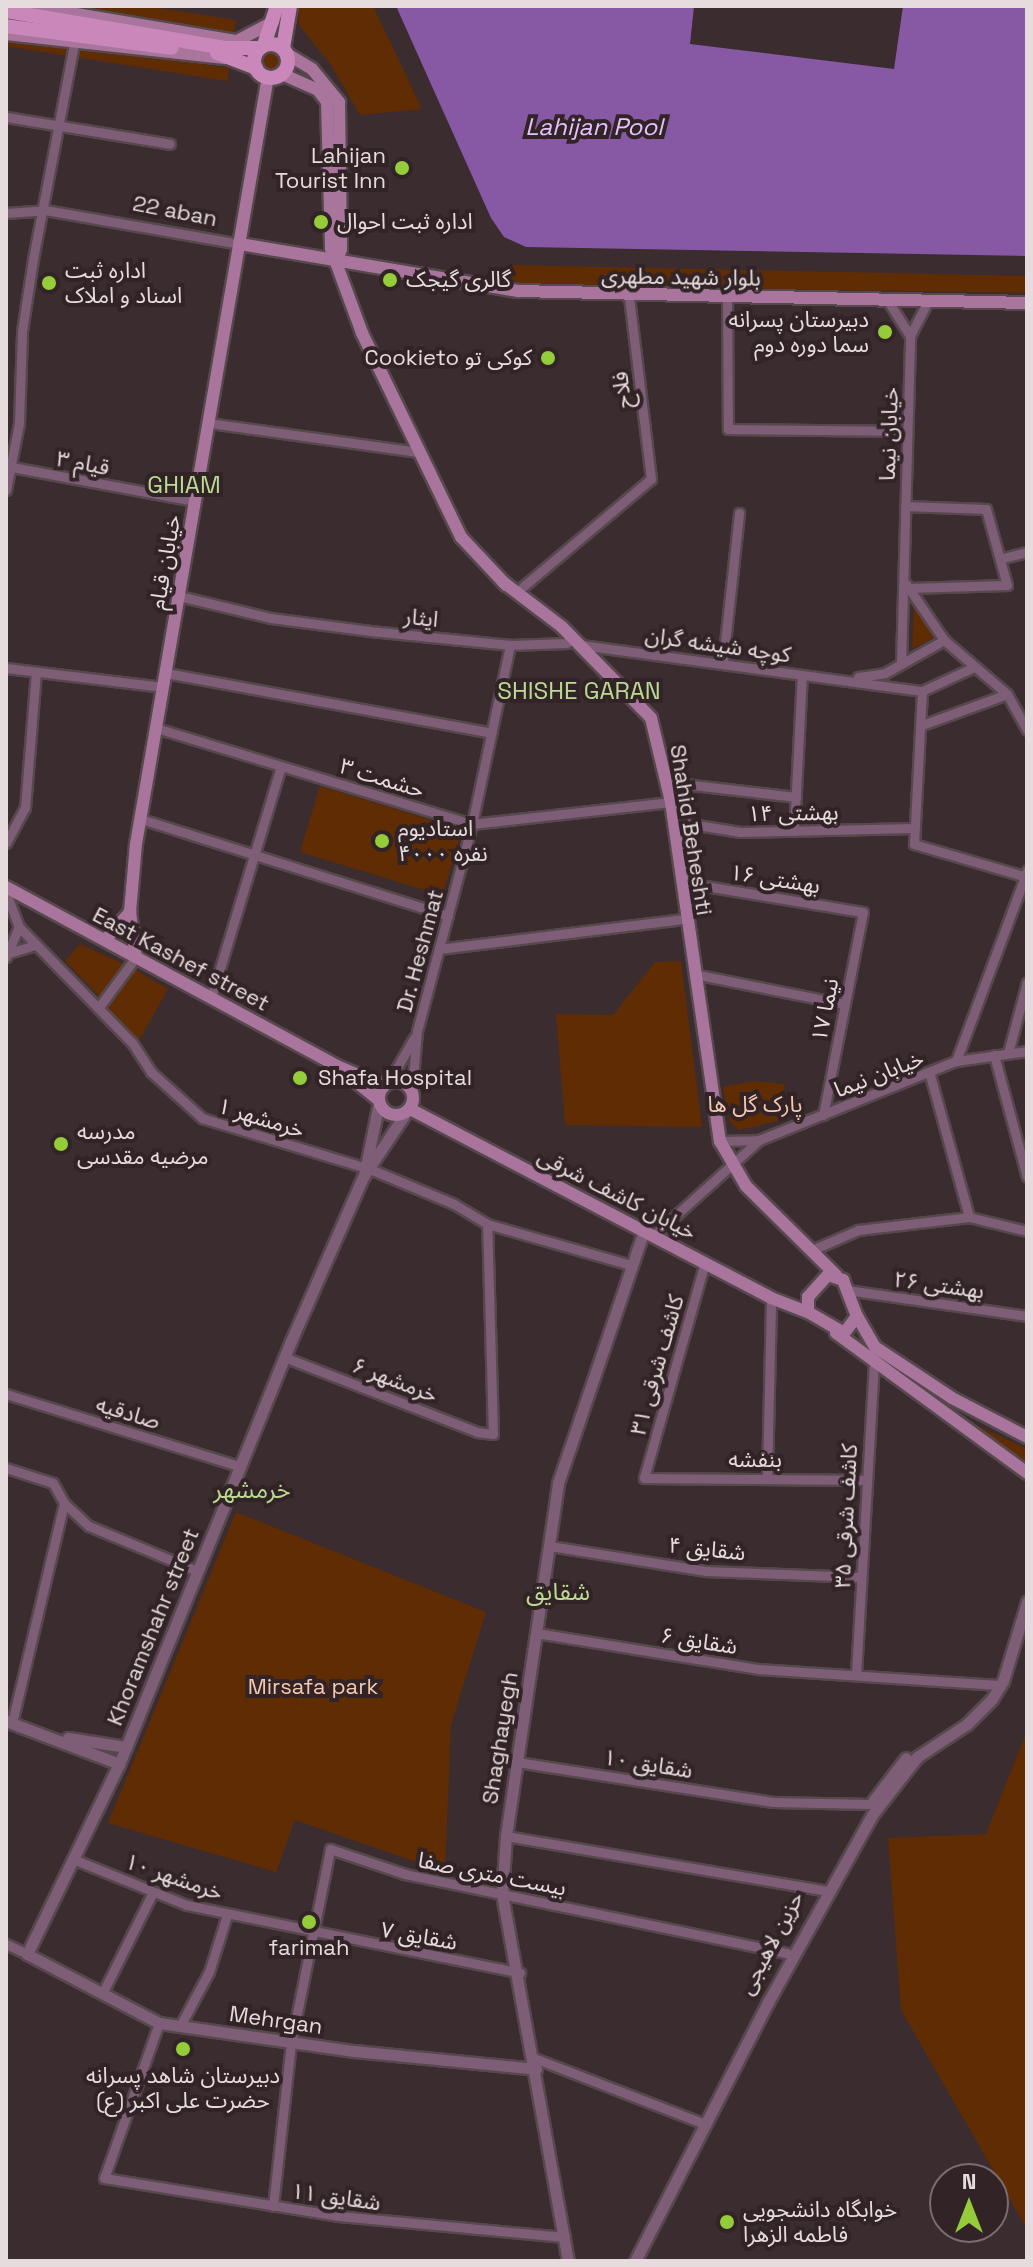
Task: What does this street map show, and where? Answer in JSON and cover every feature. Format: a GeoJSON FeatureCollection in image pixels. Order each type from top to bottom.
{"type":"FeatureCollection","features":[{"type":"Feature","properties":{"kind":"main road"},"geometry":{"type":"LineString","coordinates":[[29,6],[77,10],[237,41],[252,37],[273,22]]}},
{"type":"Feature","properties":{"kind":"main road"},"geometry":{"type":"LineString","coordinates":[[269,73],[262,47],[277,6]]}},
{"type":"Feature","properties":{"kind":"main road"},"geometry":{"type":"LineString","coordinates":[[269,73],[285,51],[290,6]]}},
{"type":"Feature","properties":{"kind":"main road"},"geometry":{"type":"LineString","coordinates":[[6,11],[225,48],[262,47],[285,51],[312,69],[339,102],[341,249],[336,262]]}},
{"type":"Feature","properties":{"kind":"main road"},"geometry":{"type":"LineString","coordinates":[[6,26],[240,59],[318,90],[329,108],[331,249],[336,262]]}},
{"type":"Feature","properties":{"kind":"main road"},"geometry":{"type":"LineString","coordinates":[[6,34],[74,45],[240,59]]}},
{"type":"Feature","properties":{"kind":"main road","name":"خیابان قیام"},"geometry":{"type":"LineString","coordinates":[[136,957],[130,912],[141,819],[269,73]]}},
{"type":"Feature","properties":{"kind":"main road","name":"22 aban"},"geometry":{"type":"LineString","coordinates":[[240,244],[336,262]]}},
{"type":"Feature","properties":{"kind":"main road","name":"بلوار شهید مطهری"},"geometry":{"type":"LineString","coordinates":[[336,262],[518,291],[629,297],[1027,303]]}},
{"type":"Feature","properties":{"kind":"main road","name":"Shahid Beheshti"},"geometry":{"type":"LineString","coordinates":[[336,262],[362,333],[461,537],[567,643],[601,669],[651,718],[671,802],[685,919],[720,1141],[731,1167],[836,1275]]}},
{"type":"Feature","properties":{"kind":"main road"},"geometry":{"type":"LineString","coordinates":[[503,582],[519,590],[581,645],[601,669]]}},
{"type":"Feature","properties":{"kind":"main road","name":"East Kashef street"},"geometry":{"type":"LineString","coordinates":[[6,890],[337,1066]]}},
{"type":"Feature","properties":{"kind":"main road"},"geometry":{"type":"LineString","coordinates":[[105,940],[130,912]]}},
{"type":"Feature","properties":{"kind":"main road"},"geometry":{"type":"LineString","coordinates":[[337,1066],[386,1084],[404,1083],[412,1090],[408,1111],[389,1114],[379,1101],[337,1066]]}},
{"type":"Feature","properties":{"kind":"main road"},"geometry":{"type":"LineString","coordinates":[[379,1101],[386,1084]]}},
{"type":"Feature","properties":{"kind":"main road","name":"خیابان کاشف شرقی"},"geometry":{"type":"LineString","coordinates":[[408,1111],[649,1232],[771,1298],[808,1312]]}},
{"type":"Feature","properties":{"kind":"main road"},"geometry":{"type":"LineString","coordinates":[[1027,1437],[952,1398],[875,1354],[836,1333],[808,1312],[813,1290],[828,1275],[836,1275],[847,1290],[875,1354],[1027,1473]]}},
{"type":"Feature","properties":{"kind":"main road"},"geometry":{"type":"LineString","coordinates":[[836,1333],[851,1330],[857,1316]]}},
{"type":"Feature","properties":{"kind":"street"},"geometry":{"type":"LineString","coordinates":[[6,490],[8,467],[19,423],[22,331],[74,45]]}},
{"type":"Feature","properties":{"kind":"street"},"geometry":{"type":"LineString","coordinates":[[6,117],[170,144]]}},
{"type":"Feature","properties":{"kind":"street","name":"22 aban"},"geometry":{"type":"LineString","coordinates":[[6,213],[45,210],[240,244]]}},
{"type":"Feature","properties":{"kind":"street","name":"فلاح"},"geometry":{"type":"LineString","coordinates":[[519,590],[651,479],[629,297]]}},
{"type":"Feature","properties":{"kind":"street"},"geometry":{"type":"LineString","coordinates":[[727,298],[728,429],[907,431]]}},
{"type":"Feature","properties":{"kind":"street"},"geometry":{"type":"LineString","coordinates":[[888,301],[910,336]]}},
{"type":"Feature","properties":{"kind":"street","name":"خیابان نیما"},"geometry":{"type":"LineString","coordinates":[[901,664],[907,585],[905,506],[910,336],[927,302]]}},
{"type":"Feature","properties":{"kind":"street"},"geometry":{"type":"LineString","coordinates":[[209,423],[314,440],[419,452]]}},
{"type":"Feature","properties":{"kind":"street","name":"قیام ۳"},"geometry":{"type":"LineString","coordinates":[[8,467],[195,501]]}},
{"type":"Feature","properties":{"kind":"street"},"geometry":{"type":"LineString","coordinates":[[905,506],[986,509],[1003,558],[1007,585],[907,585]]}},
{"type":"Feature","properties":{"kind":"street"},"geometry":{"type":"LineString","coordinates":[[723,661],[739,513]]}},
{"type":"Feature","properties":{"kind":"street"},"geometry":{"type":"LineString","coordinates":[[1003,558],[1027,552]]}},
{"type":"Feature","properties":{"kind":"street"},"geometry":{"type":"LineString","coordinates":[[907,585],[944,640],[972,668],[1007,694],[1027,730]]}},
{"type":"Feature","properties":{"kind":"street","name":"ایثار"},"geometry":{"type":"LineString","coordinates":[[179,596],[271,618],[510,645],[567,643]]}},
{"type":"Feature","properties":{"kind":"street"},"geometry":{"type":"LineString","coordinates":[[850,679],[885,673],[944,640]]}},
{"type":"Feature","properties":{"kind":"street","name":"Dr. Heshmat"},"geometry":{"type":"LineString","coordinates":[[417,1031],[472,824],[510,645]]}},
{"type":"Feature","properties":{"kind":"street","name":"کوچه شیشه گران"},"geometry":{"type":"LineString","coordinates":[[581,645],[850,679]]}},
{"type":"Feature","properties":{"kind":"street"},"geometry":{"type":"LineString","coordinates":[[6,668],[163,687]]}},
{"type":"Feature","properties":{"kind":"street"},"geometry":{"type":"LineString","coordinates":[[850,679],[922,691],[972,668]]}},
{"type":"Feature","properties":{"kind":"street"},"geometry":{"type":"LineString","coordinates":[[6,843],[25,808],[36,672]]}},
{"type":"Feature","properties":{"kind":"street"},"geometry":{"type":"LineString","coordinates":[[166,673],[492,733]]}},
{"type":"Feature","properties":{"kind":"street"},"geometry":{"type":"LineString","coordinates":[[794,831],[802,675]]}},
{"type":"Feature","properties":{"kind":"street"},"geometry":{"type":"LineString","coordinates":[[922,691],[914,844],[1026,875]]}},
{"type":"Feature","properties":{"kind":"street"},"geometry":{"type":"LineString","coordinates":[[922,725],[1007,694]]}},
{"type":"Feature","properties":{"kind":"street","name":"حشمت ۳"},"geometry":{"type":"LineString","coordinates":[[156,728],[472,824]]}},
{"type":"Feature","properties":{"kind":"street"},"geometry":{"type":"LineString","coordinates":[[211,998],[281,766]]}},
{"type":"Feature","properties":{"kind":"street"},"geometry":{"type":"LineString","coordinates":[[667,782],[796,797]]}},
{"type":"Feature","properties":{"kind":"street"},"geometry":{"type":"LineString","coordinates":[[472,824],[671,802]]}},
{"type":"Feature","properties":{"kind":"street"},"geometry":{"type":"LineString","coordinates":[[141,819],[448,916]]}},
{"type":"Feature","properties":{"kind":"street","name":"بهشتی ۱۴"},"geometry":{"type":"LineString","coordinates":[[673,821],[740,832],[914,828]]}},
{"type":"Feature","properties":{"kind":"street","name":"خیابان نیما"},"geometry":{"type":"LineString","coordinates":[[720,1141],[759,1140],[930,1075],[956,1061],[1026,875]]}},
{"type":"Feature","properties":{"kind":"street","name":"بهشتی ۱۶"},"geometry":{"type":"LineString","coordinates":[[681,882],[863,912]]}},
{"type":"Feature","properties":{"kind":"street"},"geometry":{"type":"LineString","coordinates":[[6,890],[19,927],[7,955]]}},
{"type":"Feature","properties":{"kind":"street","name":"نیما ۱۷"},"geometry":{"type":"LineString","coordinates":[[823,1115],[863,912]]}},
{"type":"Feature","properties":{"kind":"street"},"geometry":{"type":"LineString","coordinates":[[439,949],[685,919]]}},
{"type":"Feature","properties":{"kind":"street","name":"خرمشهر ۱"},"geometry":{"type":"LineString","coordinates":[[19,927],[133,1044],[151,1072],[202,1118],[366,1171],[454,1204],[487,1224],[631,1265]]}},
{"type":"Feature","properties":{"kind":"street"},"geometry":{"type":"LineString","coordinates":[[7,955],[36,945]]}},
{"type":"Feature","properties":{"kind":"street"},"geometry":{"type":"LineString","coordinates":[[99,1007],[136,957]]}},
{"type":"Feature","properties":{"kind":"street"},"geometry":{"type":"LineString","coordinates":[[694,974],[844,1004]]}},
{"type":"Feature","properties":{"kind":"street"},"geometry":{"type":"LineString","coordinates":[[1008,1053],[1027,982]]}},
{"type":"Feature","properties":{"kind":"street"},"geometry":{"type":"LineString","coordinates":[[386,1084],[417,1031]]}},
{"type":"Feature","properties":{"kind":"street"},"geometry":{"type":"LineString","coordinates":[[412,1090],[417,1031]]}},
{"type":"Feature","properties":{"kind":"street"},"geometry":{"type":"LineString","coordinates":[[956,1061],[1027,1051]]}},
{"type":"Feature","properties":{"kind":"street"},"geometry":{"type":"LineString","coordinates":[[994,1055],[1027,1177]]}},
{"type":"Feature","properties":{"kind":"street"},"geometry":{"type":"LineString","coordinates":[[930,1075],[969,1217]]}},
{"type":"Feature","properties":{"kind":"street"},"geometry":{"type":"LineString","coordinates":[[366,1171],[379,1101]]}},
{"type":"Feature","properties":{"kind":"street"},"geometry":{"type":"LineString","coordinates":[[366,1171],[408,1111]]}},
{"type":"Feature","properties":{"kind":"street","name":"خیابان نیما"},"geometry":{"type":"LineString","coordinates":[[649,1232],[731,1167],[759,1140]]}},
{"type":"Feature","properties":{"kind":"street","name":"Khoramshahr street"},"geometry":{"type":"LineString","coordinates":[[27,1954],[119,1764],[284,1357],[366,1171]]}},
{"type":"Feature","properties":{"kind":"street"},"geometry":{"type":"LineString","coordinates":[[812,1250],[858,1230],[969,1217],[1027,1231]]}},
{"type":"Feature","properties":{"kind":"street","name":"خرمشهر ۶"},"geometry":{"type":"LineString","coordinates":[[284,1357],[477,1432],[493,1434],[487,1224]]}},
{"type":"Feature","properties":{"kind":"street","name":"Shaghayegh"},"geometry":{"type":"LineString","coordinates":[[568,2261],[520,1973],[502,1894],[506,1836],[558,1483],[631,1265],[649,1232]]}},
{"type":"Feature","properties":{"kind":"street","name":"کاشف شرقی ۳۱"},"geometry":{"type":"LineString","coordinates":[[644,1478],[705,1262]]}},
{"type":"Feature","properties":{"kind":"street","name":"بهشتی ۲۶"},"geometry":{"type":"LineString","coordinates":[[847,1290],[1027,1316]]}},
{"type":"Feature","properties":{"kind":"street"},"geometry":{"type":"LineString","coordinates":[[767,1478],[771,1298]]}},
{"type":"Feature","properties":{"kind":"street","name":"کاشف شرقی ۳۵"},"geometry":{"type":"LineString","coordinates":[[856,1674],[865,1480],[875,1354]]}},
{"type":"Feature","properties":{"kind":"street","name":"صادقیه"},"geometry":{"type":"LineString","coordinates":[[6,1394],[239,1466]]}},
{"type":"Feature","properties":{"kind":"street"},"geometry":{"type":"LineString","coordinates":[[6,1468],[53,1483],[64,1503],[89,1526],[197,1571]]}},
{"type":"Feature","properties":{"kind":"street","name":"بنفشه"},"geometry":{"type":"LineString","coordinates":[[644,1478],[865,1480]]}},
{"type":"Feature","properties":{"kind":"street"},"geometry":{"type":"LineString","coordinates":[[64,1503],[9,1722],[119,1764]]}},
{"type":"Feature","properties":{"kind":"street","name":"شقایق ۴"},"geometry":{"type":"LineString","coordinates":[[550,1546],[706,1571],[861,1577]]}},
{"type":"Feature","properties":{"kind":"street","name":"حزین لاهیجی"},"geometry":{"type":"LineString","coordinates":[[629,2261],[791,1954],[897,1779],[917,1757],[967,1724],[1001,1685],[1027,1602]]}},
{"type":"Feature","properties":{"kind":"street","name":"شقایق ۶"},"geometry":{"type":"LineString","coordinates":[[536,1633],[759,1669],[1001,1685]]}},
{"type":"Feature","properties":{"kind":"street","name":"حزین لاهیجی"},"geometry":{"type":"LineString","coordinates":[[635,2261],[823,1890],[871,1804],[913,1752],[969,1716],[1001,1685]]}},
{"type":"Feature","properties":{"kind":"street"},"geometry":{"type":"LineString","coordinates":[[51,1736],[126,1747]]}},
{"type":"Feature","properties":{"kind":"street","name":"شقایق ۱۰"},"geometry":{"type":"LineString","coordinates":[[517,1762],[773,1802],[871,1804]]}},
{"type":"Feature","properties":{"kind":"street"},"geometry":{"type":"LineString","coordinates":[[506,1836],[823,1890]]}},
{"type":"Feature","properties":{"kind":"street","name":"بیست متری صفا"},"geometry":{"type":"LineString","coordinates":[[311,1935],[330,1849],[405,1874],[791,1954]]}},
{"type":"Feature","properties":{"kind":"street","name":"خرمشهر ۱۰"},"geometry":{"type":"LineString","coordinates":[[73,1859],[153,1892],[227,1915],[311,1935]]}},
{"type":"Feature","properties":{"kind":"street"},"geometry":{"type":"LineString","coordinates":[[102,1994],[153,1892]]}},
{"type":"Feature","properties":{"kind":"street"},"geometry":{"type":"LineString","coordinates":[[180,2026],[209,1972],[227,1915]]}},
{"type":"Feature","properties":{"kind":"street"},"geometry":{"type":"LineString","coordinates":[[273,2206],[291,2043],[311,1935]]}},
{"type":"Feature","properties":{"kind":"street","name":"شقایق ۷"},"geometry":{"type":"LineString","coordinates":[[311,1935],[520,1973]]}},
{"type":"Feature","properties":{"kind":"street"},"geometry":{"type":"LineString","coordinates":[[6,1944],[27,1954]]}},
{"type":"Feature","properties":{"kind":"street","name":"Mehrgan"},"geometry":{"type":"LineString","coordinates":[[27,1954],[159,2023],[291,2043],[535,2064]]}},
{"type":"Feature","properties":{"kind":"street","name":"شقایق ۱۱"},"geometry":{"type":"LineString","coordinates":[[159,2023],[104,2178],[273,2206],[565,2237]]}},
{"type":"Feature","properties":{"kind":"street"},"geometry":{"type":"LineString","coordinates":[[535,2064],[700,2122]]}},
{"type":"Feature","properties":{"kind":"green space"},"geometry":{"type":"Polygon","coordinates":[[[59,6],[146,6],[236,20],[234,34],[59,6]]]}},
{"type":"Feature","properties":{"kind":"green space"},"geometry":{"type":"Polygon","coordinates":[[[297,6],[373,6],[422,109],[360,115],[331,65],[299,25],[297,6]]]}},
{"type":"Feature","properties":{"kind":"green space"},"geometry":{"type":"Polygon","coordinates":[[[6,33],[229,68],[227,81],[6,46],[6,33]]]}},
{"type":"Feature","properties":{"kind":"green space"},"geometry":{"type":"Polygon","coordinates":[[[272,50],[283,61],[272,72],[261,61],[272,50]]]}},
{"type":"Feature","properties":{"kind":"green space"},"geometry":{"type":"Polygon","coordinates":[[[509,265],[1027,276],[1027,293],[524,285],[511,279],[509,265]]]}},
{"type":"Feature","properties":{"kind":"green space"},"geometry":{"type":"Polygon","coordinates":[[[914,607],[935,637],[912,649],[914,607]]]}},
{"type":"Feature","properties":{"kind":"green space","name":"استادیوم ۴۰۰۰ نفره"},"geometry":{"type":"Polygon","coordinates":[[[320,786],[462,830],[442,896],[300,852],[320,786]]]}},
{"type":"Feature","properties":{"kind":"green space"},"geometry":{"type":"Polygon","coordinates":[[[80,944],[124,964],[100,997],[65,961],[80,944]]]}},
{"type":"Feature","properties":{"kind":"green space"},"geometry":{"type":"Polygon","coordinates":[[[681,961],[702,1127],[565,1125],[556,1014],[613,1015],[655,962],[681,961]]]}},
{"type":"Feature","properties":{"kind":"green space"},"geometry":{"type":"Polygon","coordinates":[[[136,970],[168,989],[139,1040],[108,1008],[136,970]]]}},
{"type":"Feature","properties":{"kind":"green space","name":"پارک گل ها"},"geometry":{"type":"Polygon","coordinates":[[[753,1081],[785,1084],[779,1121],[739,1130],[730,1122],[723,1087],[753,1081]]]}},
{"type":"Feature","properties":{"kind":"green space"},"geometry":{"type":"Polygon","coordinates":[[[974,1424],[1027,1449],[1027,1464],[974,1424]]]}},
{"type":"Feature","properties":{"kind":"green space","name":"Mirsafa park"},"geometry":{"type":"Polygon","coordinates":[[[236,1512],[486,1612],[451,1725],[445,1872],[295,1820],[276,1872],[108,1823],[236,1512]]]}},
{"type":"Feature","properties":{"kind":"green space"},"geometry":{"type":"Polygon","coordinates":[[[1027,1731],[1027,2229],[1009,2198],[1009,2163],[989,2163],[901,2010],[888,1838],[986,1834],[1027,1731]]]}},
{"type":"Feature","properties":{"kind":"water","name":"Lahijan Pool"},"geometry":{"type":"Polygon","coordinates":[[[396,6],[694,6],[690,44],[894,69],[903,6],[1027,6],[1027,256],[526,247],[504,237],[491,218],[396,6]]]}},
{"type":"Feature","properties":{"kind":"place","name":"Lahijan Tourist Inn"},"geometry":{"type":"Point","coordinates":[402,168]}},
{"type":"Feature","properties":{"kind":"place","name":"اداره ثبت احوال"},"geometry":{"type":"Point","coordinates":[321,222]}},
{"type":"Feature","properties":{"kind":"place","name":"گالری گیجک"},"geometry":{"type":"Point","coordinates":[390,280]}},
{"type":"Feature","properties":{"kind":"place","name":"اداره ثبت اسناد و املاک"},"geometry":{"type":"Point","coordinates":[49,283]}},
{"type":"Feature","properties":{"kind":"place","name":"دبیرستان پسرانه سما دوره دوم"},"geometry":{"type":"Point","coordinates":[885,332]}},
{"type":"Feature","properties":{"kind":"place","name":"Cookieto کوکی تو"},"geometry":{"type":"Point","coordinates":[548,358]}},
{"type":"Feature","properties":{"kind":"place","name":"استادیوم ۴۰۰۰ نفره"},"geometry":{"type":"Point","coordinates":[382,841]}},
{"type":"Feature","properties":{"kind":"place","name":"Shafa Hospital"},"geometry":{"type":"Point","coordinates":[300,1078]}},
{"type":"Feature","properties":{"kind":"place","name":"مدرسه مرضیه مقدسی"},"geometry":{"type":"Point","coordinates":[61,1144]}},
{"type":"Feature","properties":{"kind":"place","name":"farimah"},"geometry":{"type":"Point","coordinates":[309,1922]}},
{"type":"Feature","properties":{"kind":"place","name":"دبیرستان شاهد پسرانه حضرت علی اکبر (ع)"},"geometry":{"type":"Point","coordinates":[183,2049]}},
{"type":"Feature","properties":{"kind":"place","name":"خوابگاه دانشجویی فاطمه الزهرا"},"geometry":{"type":"Point","coordinates":[727,2222]}},
{"type":"Feature","properties":{"kind":"district","name":"GHIAM"},"geometry":{"type":"Point","coordinates":[184,485]}},
{"type":"Feature","properties":{"kind":"district","name":"SHISHE GARAN"},"geometry":{"type":"Point","coordinates":[579,691]}},
{"type":"Feature","properties":{"kind":"district","name":"خرمشهر"},"geometry":{"type":"Point","coordinates":[252,1490]}},
{"type":"Feature","properties":{"kind":"district","name":"شقایق"},"geometry":{"type":"Point","coordinates":[558,1592]}}]}
